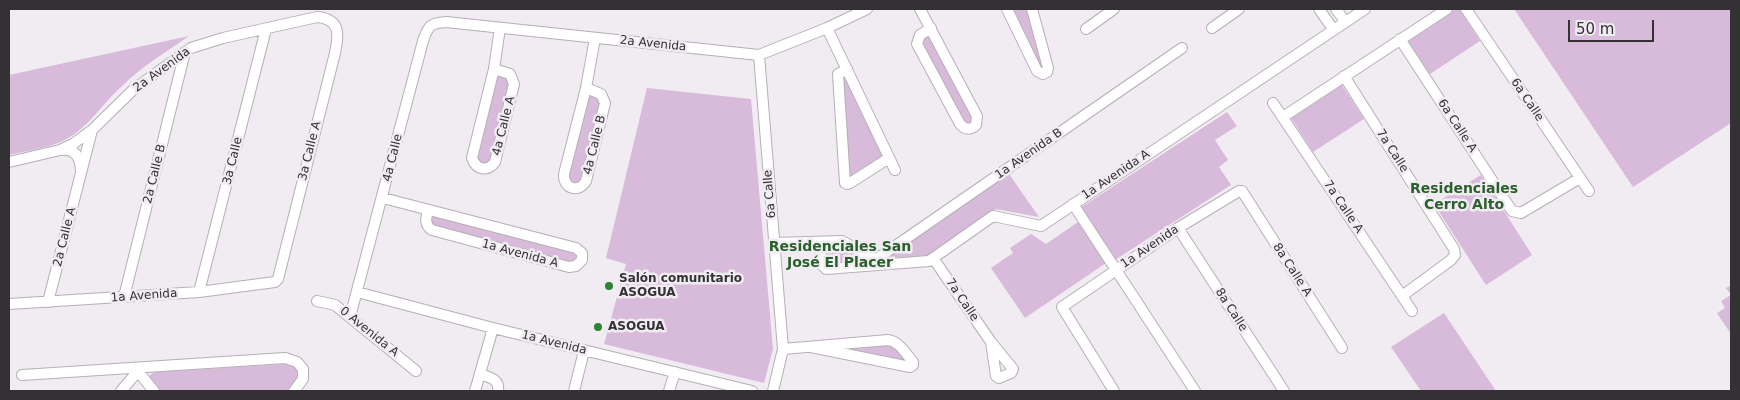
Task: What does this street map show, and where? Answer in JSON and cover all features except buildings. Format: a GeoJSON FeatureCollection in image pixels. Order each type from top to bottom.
{"type":"FeatureCollection","features":[{"type":"Feature","properties":{"kind":"street","name":"2a Avenida"},"geometry":{"type":"LineString","coordinates":[[431,26],[437,22],[446,22],[759,55],[827,28],[867,9]]}},
{"type":"Feature","properties":{"kind":"street"},"geometry":{"type":"LineString","coordinates":[[920,9],[931,28],[977,116],[976,125],[971,128],[965,128],[960,124],[917,44],[920,34],[931,28]]}},
{"type":"Feature","properties":{"kind":"street"},"geometry":{"type":"LineString","coordinates":[[1006,9],[1038,73],[1043,74],[1048,68],[1032,9]]}},
{"type":"Feature","properties":{"kind":"street"},"geometry":{"type":"LineString","coordinates":[[1086,29],[1114,9]]}},
{"type":"Feature","properties":{"kind":"street"},"geometry":{"type":"LineString","coordinates":[[1212,28],[1239,9]]}},
{"type":"Feature","properties":{"kind":"street"},"geometry":{"type":"LineString","coordinates":[[1319,9],[1333,28]]}},
{"type":"Feature","properties":{"kind":"street"},"geometry":{"type":"LineString","coordinates":[[1336,9],[1345,21]]}},
{"type":"Feature","properties":{"kind":"street","name":"1a Avenida A"},"geometry":{"type":"LineString","coordinates":[[819,242],[823,266],[826,269],[879,262],[929,261],[993,216],[1041,226],[1333,28],[1365,9]]}},
{"type":"Feature","properties":{"kind":"street"},"geometry":{"type":"LineString","coordinates":[[1283,117],[1447,9]]}},
{"type":"Feature","properties":{"kind":"street","name":"6a Calle"},"geometry":{"type":"LineString","coordinates":[[1466,9],[1589,191]]}},
{"type":"Feature","properties":{"kind":"street","name":"2a Avenida"},"geometry":{"type":"LineString","coordinates":[[9,162],[60,150],[73,144],[92,130],[134,89],[185,52],[203,44],[317,18],[324,18],[333,23]]}},
{"type":"Feature","properties":{"kind":"street","name":"3a Calle A"},"geometry":{"type":"LineString","coordinates":[[278,279],[337,43],[337,31],[333,23]]}},
{"type":"Feature","properties":{"kind":"street","name":"4a Calle"},"geometry":{"type":"LineString","coordinates":[[350,317],[424,42],[431,26]]}},
{"type":"Feature","properties":{"kind":"street","name":"4a Calle A"},"geometry":{"type":"LineString","coordinates":[[494,69],[510,74],[514,84],[495,162],[490,167],[482,169],[476,166],[472,158],[494,69],[500,28]]}},
{"type":"Feature","properties":{"kind":"street"},"geometry":{"type":"LineString","coordinates":[[827,28],[895,170]]}},
{"type":"Feature","properties":{"kind":"street","name":"3a Calle"},"geometry":{"type":"LineString","coordinates":[[199,292],[266,29]]}},
{"type":"Feature","properties":{"kind":"street","name":"4a Calle B"},"geometry":{"type":"LineString","coordinates":[[586,88],[601,94],[605,103],[586,181],[581,187],[574,188],[567,185],[564,178],[586,88],[594,38]]}},
{"type":"Feature","properties":{"kind":"street","name":"6a Calle A"},"geometry":{"type":"LineString","coordinates":[[1400,39],[1510,208],[1515,212],[1521,213],[1580,178]]}},
{"type":"Feature","properties":{"kind":"street","name":"1a Avenida B"},"geometry":{"type":"LineString","coordinates":[[879,262],[1182,48]]}},
{"type":"Feature","properties":{"kind":"street","name":"2a Calle B"},"geometry":{"type":"LineString","coordinates":[[124,297],[185,52]]}},
{"type":"Feature","properties":{"kind":"street","name":"6a Calle"},"geometry":{"type":"LineString","coordinates":[[759,55],[783,349],[773,391]]}},
{"type":"Feature","properties":{"kind":"street"},"geometry":{"type":"LineString","coordinates":[[847,69],[838,74],[844,183],[850,183],[889,158]]}},
{"type":"Feature","properties":{"kind":"street","name":"7a Calle"},"geometry":{"type":"LineString","coordinates":[[1344,76],[1455,252],[1451,260],[1402,296]]}},
{"type":"Feature","properties":{"kind":"street","name":"7a Calle A"},"geometry":{"type":"LineString","coordinates":[[1273,103],[1412,311]]}},
{"type":"Feature","properties":{"kind":"street","name":"2a Calle A"},"geometry":{"type":"LineString","coordinates":[[48,302],[92,130]]}},
{"type":"Feature","properties":{"kind":"street"},"geometry":{"type":"LineString","coordinates":[[60,150],[70,150],[76,153],[80,162],[81,172]]}},
{"type":"Feature","properties":{"kind":"street","name":"1a Avenida"},"geometry":{"type":"LineString","coordinates":[[1114,391],[1062,309],[1063,305],[1178,228],[1237,192],[1242,191]]}},
{"type":"Feature","properties":{"kind":"street","name":"8a Calle A"},"geometry":{"type":"LineString","coordinates":[[1242,191],[1342,348]]}},
{"type":"Feature","properties":{"kind":"street","name":"1a Avenida A"},"geometry":{"type":"LineString","coordinates":[[383,198],[577,248],[582,253],[582,260],[576,266],[569,267],[432,230],[426,222],[428,210]]}},
{"type":"Feature","properties":{"kind":"street"},"geometry":{"type":"LineString","coordinates":[[1073,204],[1195,391]]}},
{"type":"Feature","properties":{"kind":"street","name":"8a Calle"},"geometry":{"type":"LineString","coordinates":[[1178,228],[1284,391]]}},
{"type":"Feature","properties":{"kind":"street"},"geometry":{"type":"LineString","coordinates":[[774,243],[842,241],[879,262]]}},
{"type":"Feature","properties":{"kind":"street","name":"7a Calle"},"geometry":{"type":"LineString","coordinates":[[933,258],[991,342]]}},
{"type":"Feature","properties":{"kind":"street","name":"1a Avenida"},"geometry":{"type":"LineString","coordinates":[[9,304],[199,292],[272,283],[278,279]]}},
{"type":"Feature","properties":{"kind":"street","name":"1a Avenida"},"geometry":{"type":"LineString","coordinates":[[357,292],[584,351],[752,391]]}},
{"type":"Feature","properties":{"kind":"street","name":"0 Avenida A"},"geometry":{"type":"LineString","coordinates":[[317,301],[335,305],[416,371]]}},
{"type":"Feature","properties":{"kind":"street"},"geometry":{"type":"LineString","coordinates":[[475,391],[493,328]]}},
{"type":"Feature","properties":{"kind":"street"},"geometry":{"type":"LineString","coordinates":[[783,349],[892,340],[897,343],[913,362],[913,366],[910,367],[811,347]]}},
{"type":"Feature","properties":{"kind":"street"},"geometry":{"type":"LineString","coordinates":[[574,391],[584,351]]}},
{"type":"Feature","properties":{"kind":"street"},"geometry":{"type":"LineString","coordinates":[[22,375],[287,358],[297,362],[304,371],[303,379],[294,391]]}},
{"type":"Feature","properties":{"kind":"street"},"geometry":{"type":"LineString","coordinates":[[121,391],[136,369]]}},
{"type":"Feature","properties":{"kind":"street"},"geometry":{"type":"LineString","coordinates":[[136,369],[154,391]]}},
{"type":"Feature","properties":{"kind":"street"},"geometry":{"type":"LineString","coordinates":[[669,391],[675,372]]}},
{"type":"Feature","properties":{"kind":"street"},"geometry":{"type":"LineString","coordinates":[[480,374],[495,380],[498,391]]}},
{"type":"Feature","properties":{"kind":"shaded area"},"geometry":{"type":"Polygon","coordinates":[[[1007,9],[1032,9],[1048,68],[1043,74],[1007,9]]]}},
{"type":"Feature","properties":{"kind":"shaded area"},"geometry":{"type":"Polygon","coordinates":[[[1455,9],[1459,9],[1480,41],[1430,74],[1407,40],[1455,9]]]}},
{"type":"Feature","properties":{"kind":"shaded area"},"geometry":{"type":"Polygon","coordinates":[[[1514,9],[1731,9],[1731,123],[1633,187],[1514,9]]]}},
{"type":"Feature","properties":{"kind":"shaded area"},"geometry":{"type":"Polygon","coordinates":[[[931,28],[977,116],[968,129],[917,40],[931,28]]]}},
{"type":"Feature","properties":{"kind":"shaded area"},"geometry":{"type":"Polygon","coordinates":[[[189,36],[137,73],[73,135],[52,145],[9,155],[9,75],[189,36]]]}},
{"type":"Feature","properties":{"kind":"shaded area"},"geometry":{"type":"Polygon","coordinates":[[[494,69],[512,77],[495,158],[487,169],[473,154],[494,69]]]}},
{"type":"Feature","properties":{"kind":"shaded area"},"geometry":{"type":"Polygon","coordinates":[[[847,69],[889,158],[847,184],[838,74],[847,69]]]}},
{"type":"Feature","properties":{"kind":"shaded area"},"geometry":{"type":"Polygon","coordinates":[[[1342,85],[1364,119],[1313,152],[1291,118],[1342,85]]]}},
{"type":"Feature","properties":{"kind":"shaded area"},"geometry":{"type":"Polygon","coordinates":[[[586,88],[603,96],[586,181],[574,189],[564,174],[586,88]]]}},
{"type":"Feature","properties":{"kind":"shaded area"},"geometry":{"type":"Polygon","coordinates":[[[647,88],[751,99],[773,349],[764,383],[604,344],[626,264],[606,258],[647,88]]]}},
{"type":"Feature","properties":{"kind":"shaded area"},"geometry":{"type":"Polygon","coordinates":[[[1227,112],[1237,126],[1215,140],[1228,160],[1219,167],[1231,185],[1115,260],[1080,208],[1227,112]]]}},
{"type":"Feature","properties":{"kind":"shaded area"},"geometry":{"type":"Polygon","coordinates":[[[1009,174],[1039,217],[996,209],[927,256],[884,258],[1009,174]]]}},
{"type":"Feature","properties":{"kind":"shaded area"},"geometry":{"type":"Polygon","coordinates":[[[1481,175],[1532,255],[1486,285],[1434,204],[1481,175]]]}},
{"type":"Feature","properties":{"kind":"shaded area"},"geometry":{"type":"Polygon","coordinates":[[[428,210],[580,251],[576,266],[432,230],[428,210]]]}},
{"type":"Feature","properties":{"kind":"shaded area"},"geometry":{"type":"Polygon","coordinates":[[[1078,222],[1106,263],[1025,318],[991,268],[1013,253],[1010,248],[1031,234],[1046,244],[1078,222]]]}},
{"type":"Feature","properties":{"kind":"shaded area"},"geometry":{"type":"Polygon","coordinates":[[[842,241],[884,265],[826,269],[819,242],[842,241]]]}},
{"type":"Feature","properties":{"kind":"shaded area"},"geometry":{"type":"Polygon","coordinates":[[[1731,285],[1731,295],[1726,288],[1731,285]]]}},
{"type":"Feature","properties":{"kind":"shaded area"},"geometry":{"type":"Polygon","coordinates":[[[1731,295],[1731,334],[1717,313],[1725,308],[1721,301],[1731,295]]]}},
{"type":"Feature","properties":{"kind":"shaded area"},"geometry":{"type":"Polygon","coordinates":[[[1444,313],[1496,391],[1421,391],[1391,347],[1444,313]]]}},
{"type":"Feature","properties":{"kind":"shaded area"},"geometry":{"type":"Polygon","coordinates":[[[888,340],[913,362],[811,347],[888,340]]]}},
{"type":"Feature","properties":{"kind":"shaded area"},"geometry":{"type":"Polygon","coordinates":[[[292,365],[298,370],[295,383],[289,391],[160,391],[149,376],[154,372],[292,365]]]}},
{"type":"Feature","properties":{"kind":"place","name":"Salón comunitario ASOGUA"},"geometry":{"type":"Point","coordinates":[609,286]}},
{"type":"Feature","properties":{"kind":"place","name":"ASOGUA"},"geometry":{"type":"Point","coordinates":[598,327]}},
{"type":"Feature","properties":{"kind":"district","name":"Residenciales Cerro Alto"},"geometry":{"type":"Point","coordinates":[1464,197]}},
{"type":"Feature","properties":{"kind":"district","name":"Residenciales San José El Placer"},"geometry":{"type":"Point","coordinates":[840,256]}}]}
